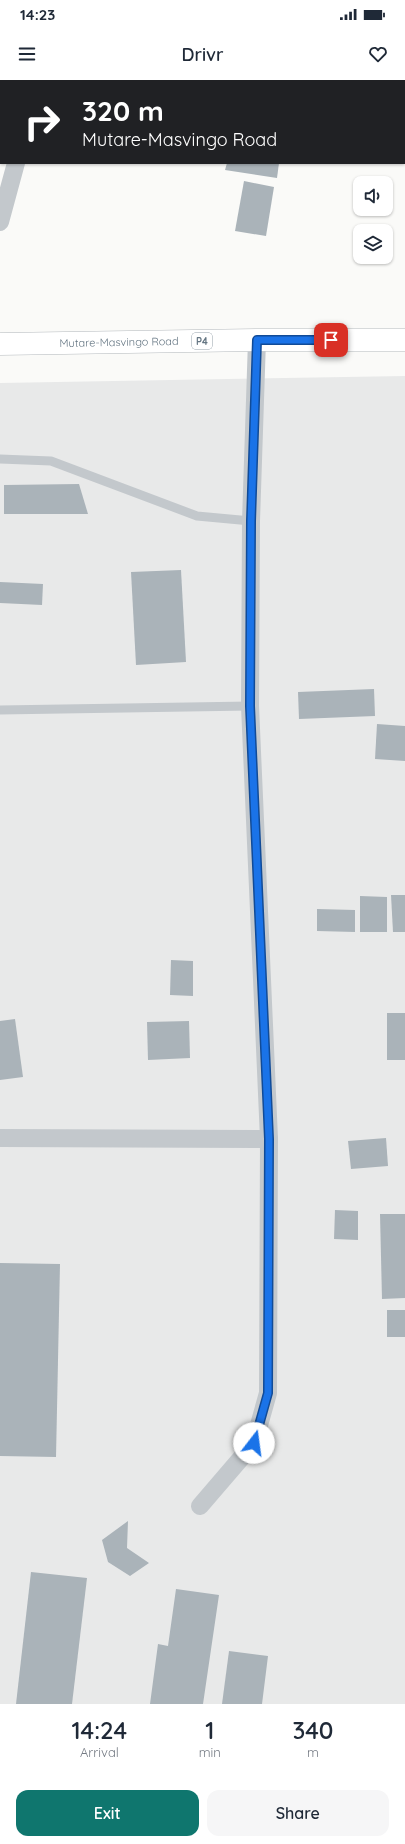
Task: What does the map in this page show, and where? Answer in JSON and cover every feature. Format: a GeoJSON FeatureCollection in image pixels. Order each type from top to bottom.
{"type":"FeatureCollection","features":[{"type":"Feature","properties":{"kind":"highway","name":"Mutare-Masvingo Road"},"geometry":{"type":"LineString","coordinates":[[0,344],[257,340],[405,340]]}},
{"type":"Feature","properties":{"kind":"street"},"geometry":{"type":"LineString","coordinates":[[0,222],[16,164]]}},
{"type":"Feature","properties":{"kind":"street"},"geometry":{"type":"LineString","coordinates":[[200,1506],[254,1443],[268,1393],[269,1139],[250,706],[251,521],[257,340]]}},
{"type":"Feature","properties":{"kind":"street"},"geometry":{"type":"LineString","coordinates":[[0,1138],[269,1139]]}},
{"type":"Feature","properties":{"kind":"lane"},"geometry":{"type":"LineString","coordinates":[[0,459],[51,461],[197,516],[251,521]]}},
{"type":"Feature","properties":{"kind":"lane"},"geometry":{"type":"LineString","coordinates":[[0,710],[250,706]]}},
{"type":"Feature","properties":{"kind":"shaded area"},"geometry":{"type":"Polygon","coordinates":[[[405,376],[405,1704],[0,1704],[0,383],[405,376]]]}},
{"type":"Feature","properties":{"kind":"building"},"geometry":{"type":"Polygon","coordinates":[[[227,164],[279,164],[277,178],[225,170],[227,164]]]}},
{"type":"Feature","properties":{"kind":"building"},"geometry":{"type":"Polygon","coordinates":[[[244,181],[274,187],[266,236],[235,231],[244,181]]]}},
{"type":"Feature","properties":{"kind":"building"},"geometry":{"type":"Polygon","coordinates":[[[79,484],[88,514],[4,514],[4,485],[79,484]]]}},
{"type":"Feature","properties":{"kind":"building"},"geometry":{"type":"Polygon","coordinates":[[[181,570],[186,662],[136,665],[131,572],[181,570]]]}},
{"type":"Feature","properties":{"kind":"building"},"geometry":{"type":"Polygon","coordinates":[[[0,582],[43,584],[42,605],[0,603],[0,582]]]}},
{"type":"Feature","properties":{"kind":"building"},"geometry":{"type":"Polygon","coordinates":[[[374,689],[375,716],[299,719],[298,692],[374,689]]]}},
{"type":"Feature","properties":{"kind":"building"},"geometry":{"type":"Polygon","coordinates":[[[377,724],[405,726],[405,761],[375,759],[377,724]]]}},
{"type":"Feature","properties":{"kind":"building"},"geometry":{"type":"Polygon","coordinates":[[[391,895],[405,895],[405,932],[393,932],[391,895]]]}},
{"type":"Feature","properties":{"kind":"building"},"geometry":{"type":"Polygon","coordinates":[[[360,896],[387,897],[387,932],[360,932],[360,896]]]}},
{"type":"Feature","properties":{"kind":"building"},"geometry":{"type":"Polygon","coordinates":[[[317,909],[355,910],[355,932],[317,931],[317,909]]]}},
{"type":"Feature","properties":{"kind":"building"},"geometry":{"type":"Polygon","coordinates":[[[171,960],[193,961],[193,996],[170,995],[171,960]]]}},
{"type":"Feature","properties":{"kind":"building"},"geometry":{"type":"Polygon","coordinates":[[[387,1013],[405,1013],[405,1060],[387,1060],[387,1013]]]}},
{"type":"Feature","properties":{"kind":"building"},"geometry":{"type":"Polygon","coordinates":[[[15,1019],[23,1077],[0,1080],[0,1021],[15,1019]]]}},
{"type":"Feature","properties":{"kind":"building"},"geometry":{"type":"Polygon","coordinates":[[[189,1021],[190,1058],[148,1060],[147,1022],[189,1021]]]}},
{"type":"Feature","properties":{"kind":"building"},"geometry":{"type":"Polygon","coordinates":[[[386,1138],[388,1166],[351,1169],[348,1141],[386,1138]]]}},
{"type":"Feature","properties":{"kind":"building"},"geometry":{"type":"Polygon","coordinates":[[[335,1210],[358,1211],[358,1240],[334,1239],[335,1210]]]}},
{"type":"Feature","properties":{"kind":"building"},"geometry":{"type":"Polygon","coordinates":[[[380,1214],[405,1214],[405,1298],[382,1299],[380,1214]]]}},
{"type":"Feature","properties":{"kind":"building"},"geometry":{"type":"Polygon","coordinates":[[[0,1263],[60,1264],[56,1457],[0,1456],[0,1263]]]}},
{"type":"Feature","properties":{"kind":"building"},"geometry":{"type":"Polygon","coordinates":[[[387,1310],[405,1310],[405,1337],[387,1337],[387,1310]]]}},
{"type":"Feature","properties":{"kind":"building"},"geometry":{"type":"Polygon","coordinates":[[[128,1521],[127,1548],[149,1563],[130,1576],[108,1562],[102,1540],[128,1521]]]}},
{"type":"Feature","properties":{"kind":"building"},"geometry":{"type":"Polygon","coordinates":[[[31,1572],[87,1578],[72,1704],[16,1704],[31,1572]]]}},
{"type":"Feature","properties":{"kind":"building"},"geometry":{"type":"Polygon","coordinates":[[[176,1589],[219,1595],[203,1704],[150,1704],[158,1644],[168,1646],[176,1589]]]}},
{"type":"Feature","properties":{"kind":"building"},"geometry":{"type":"Polygon","coordinates":[[[229,1651],[268,1656],[262,1704],[222,1704],[229,1651]]]}},
{"type":"Feature","properties":{"kind":"route"},"geometry":{"type":"LineString","coordinates":[[254,1443],[268,1393],[269,1139],[250,706],[251,521],[257,340],[331,340]]}}]}
